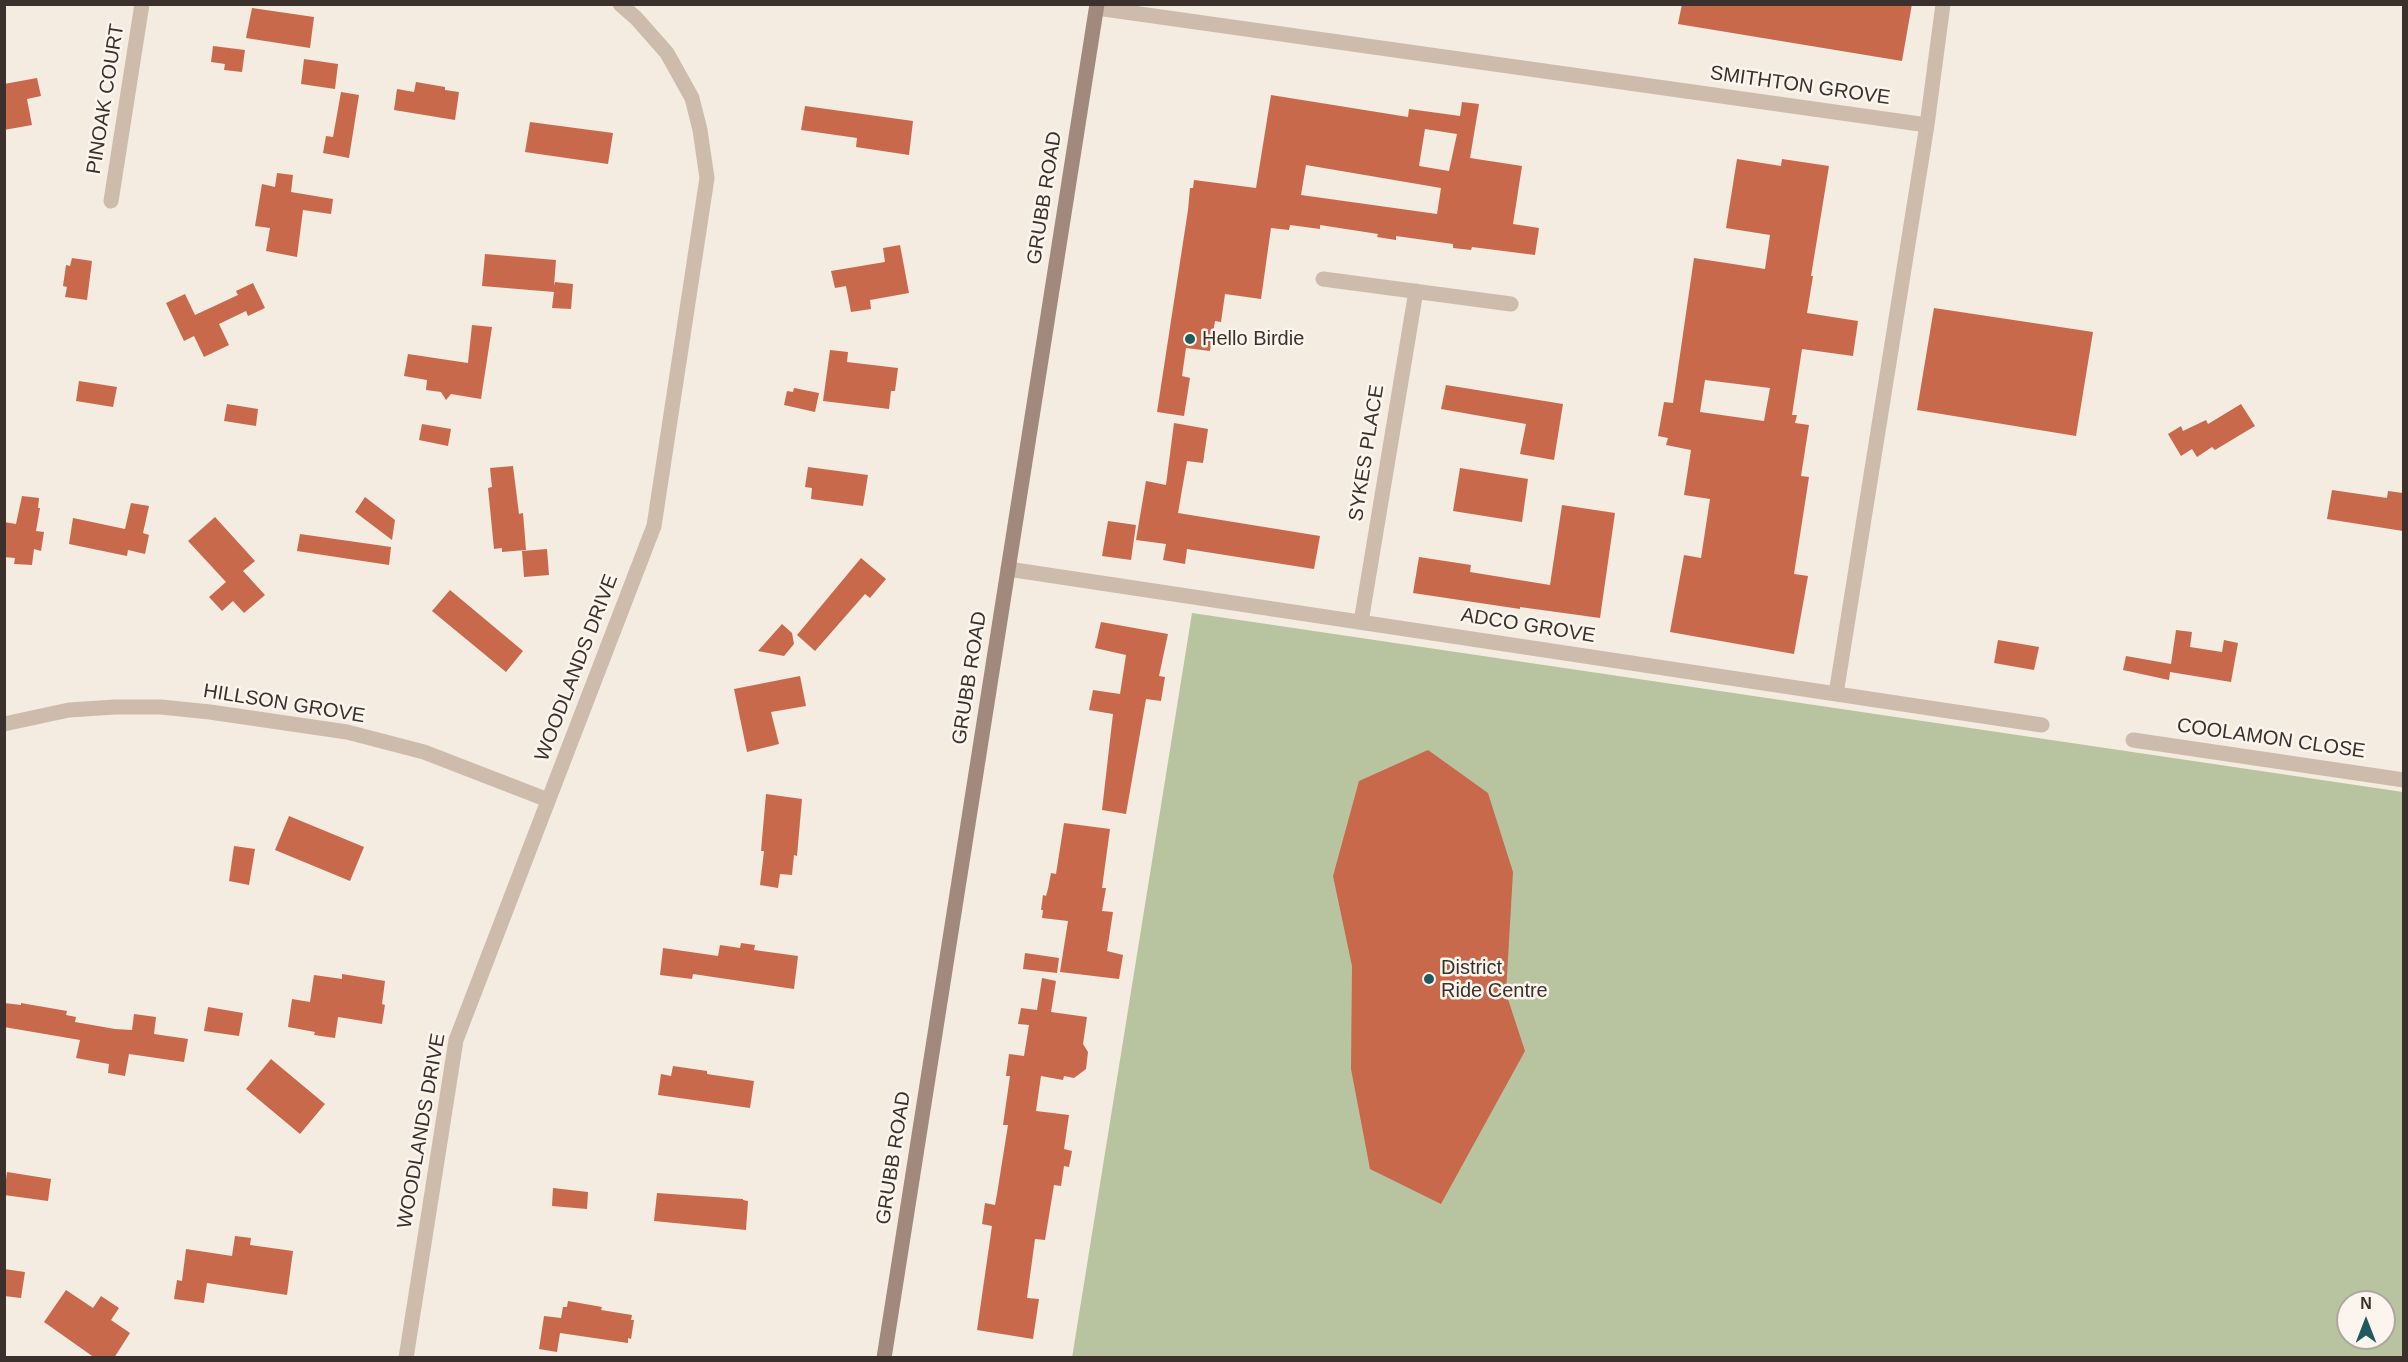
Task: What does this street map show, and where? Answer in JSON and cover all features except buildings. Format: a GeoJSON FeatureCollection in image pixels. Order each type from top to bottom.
{"type":"FeatureCollection","features":[{"type":"Feature","properties":{"kind":"main road","name":"GRUBB ROAD"},"geometry":{"type":"LineString","coordinates":[[884,1358],[1097,6]]}},
{"type":"Feature","properties":{"kind":"street","name":"PINOAK COURT"},"geometry":{"type":"LineString","coordinates":[[111,201],[142,4]]}},
{"type":"Feature","properties":{"kind":"street","name":"WOODLANDS DRIVE"},"geometry":{"type":"LineString","coordinates":[[406,1358],[456,1040],[654,526],[706,178],[700,130],[692,98],[668,53],[620,4]]}},
{"type":"Feature","properties":{"kind":"street"},"geometry":{"type":"LineString","coordinates":[[1836,694],[1927,125],[1943,4]]}},
{"type":"Feature","properties":{"kind":"street","name":"SMITHTON GROVE"},"geometry":{"type":"LineString","coordinates":[[1097,6],[1927,125]]}},
{"type":"Feature","properties":{"kind":"street"},"geometry":{"type":"LineString","coordinates":[[1323,279],[1511,304]]}},
{"type":"Feature","properties":{"kind":"street","name":"SYKES PLACE"},"geometry":{"type":"LineString","coordinates":[[1361,622],[1416,291]]}},
{"type":"Feature","properties":{"kind":"street","name":"ADCO GROVE"},"geometry":{"type":"LineString","coordinates":[[1008,569],[2042,725]]}},
{"type":"Feature","properties":{"kind":"street","name":"HILLSON GROVE"},"geometry":{"type":"LineString","coordinates":[[4,724],[69,710],[115,707],[160,707],[210,712],[347,732],[424,752],[548,800]]}},
{"type":"Feature","properties":{"kind":"street","name":"COOLAMON CLOSE"},"geometry":{"type":"LineString","coordinates":[[2133,740],[2403,780]]}},
{"type":"Feature","properties":{"kind":"green space"},"geometry":{"type":"Polygon","coordinates":[[[1192,613],[2403,792],[2403,1357],[1072,1358],[1192,613]]]}},
{"type":"Feature","properties":{"kind":"place","name":"Hello Birdie"},"geometry":{"type":"Point","coordinates":[1190,339]}},
{"type":"Feature","properties":{"kind":"place","name":"District Ride Centre"},"geometry":{"type":"Point","coordinates":[1429,979]}}]}
